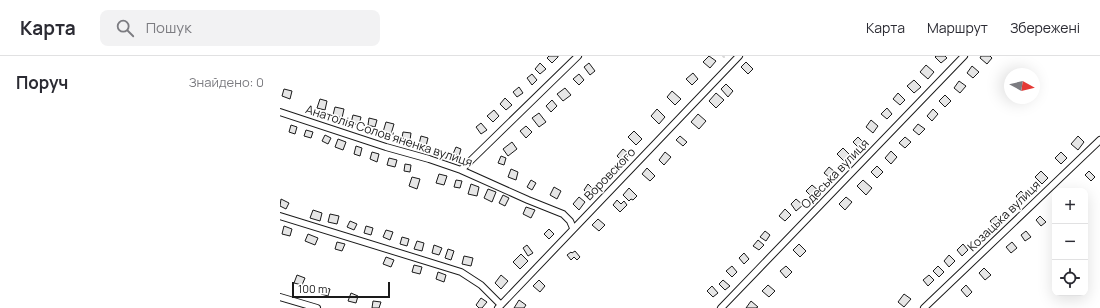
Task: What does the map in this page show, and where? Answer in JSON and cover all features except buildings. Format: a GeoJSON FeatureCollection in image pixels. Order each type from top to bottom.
{"type":"FeatureCollection","features":[{"type":"Feature","properties":{"kind":"street"},"geometry":{"type":"LineString","coordinates":[[461,170],[578,56]]}},
{"type":"Feature","properties":{"kind":"street","name":"Воровского"},"geometry":{"type":"LineString","coordinates":[[499,306],[739,56]]}},
{"type":"Feature","properties":{"kind":"street","name":"Одеська вулиця"},"geometry":{"type":"LineString","coordinates":[[721,308],[964,56]]}},
{"type":"Feature","properties":{"kind":"street","name":"Анатолія Солов'яненка вулиця"},"geometry":{"type":"LineString","coordinates":[[280,112],[461,170],[563,214],[570,221],[573,228]]}},
{"type":"Feature","properties":{"kind":"street","name":"Козацька вулиця"},"geometry":{"type":"LineString","coordinates":[[924,308],[1100,140]]}},
{"type":"Feature","properties":{"kind":"street"},"geometry":{"type":"LineString","coordinates":[[280,216],[461,272],[481,285],[499,306]]}},
{"type":"Feature","properties":{"kind":"street"},"geometry":{"type":"LineString","coordinates":[[280,297],[317,308]]}}]}
